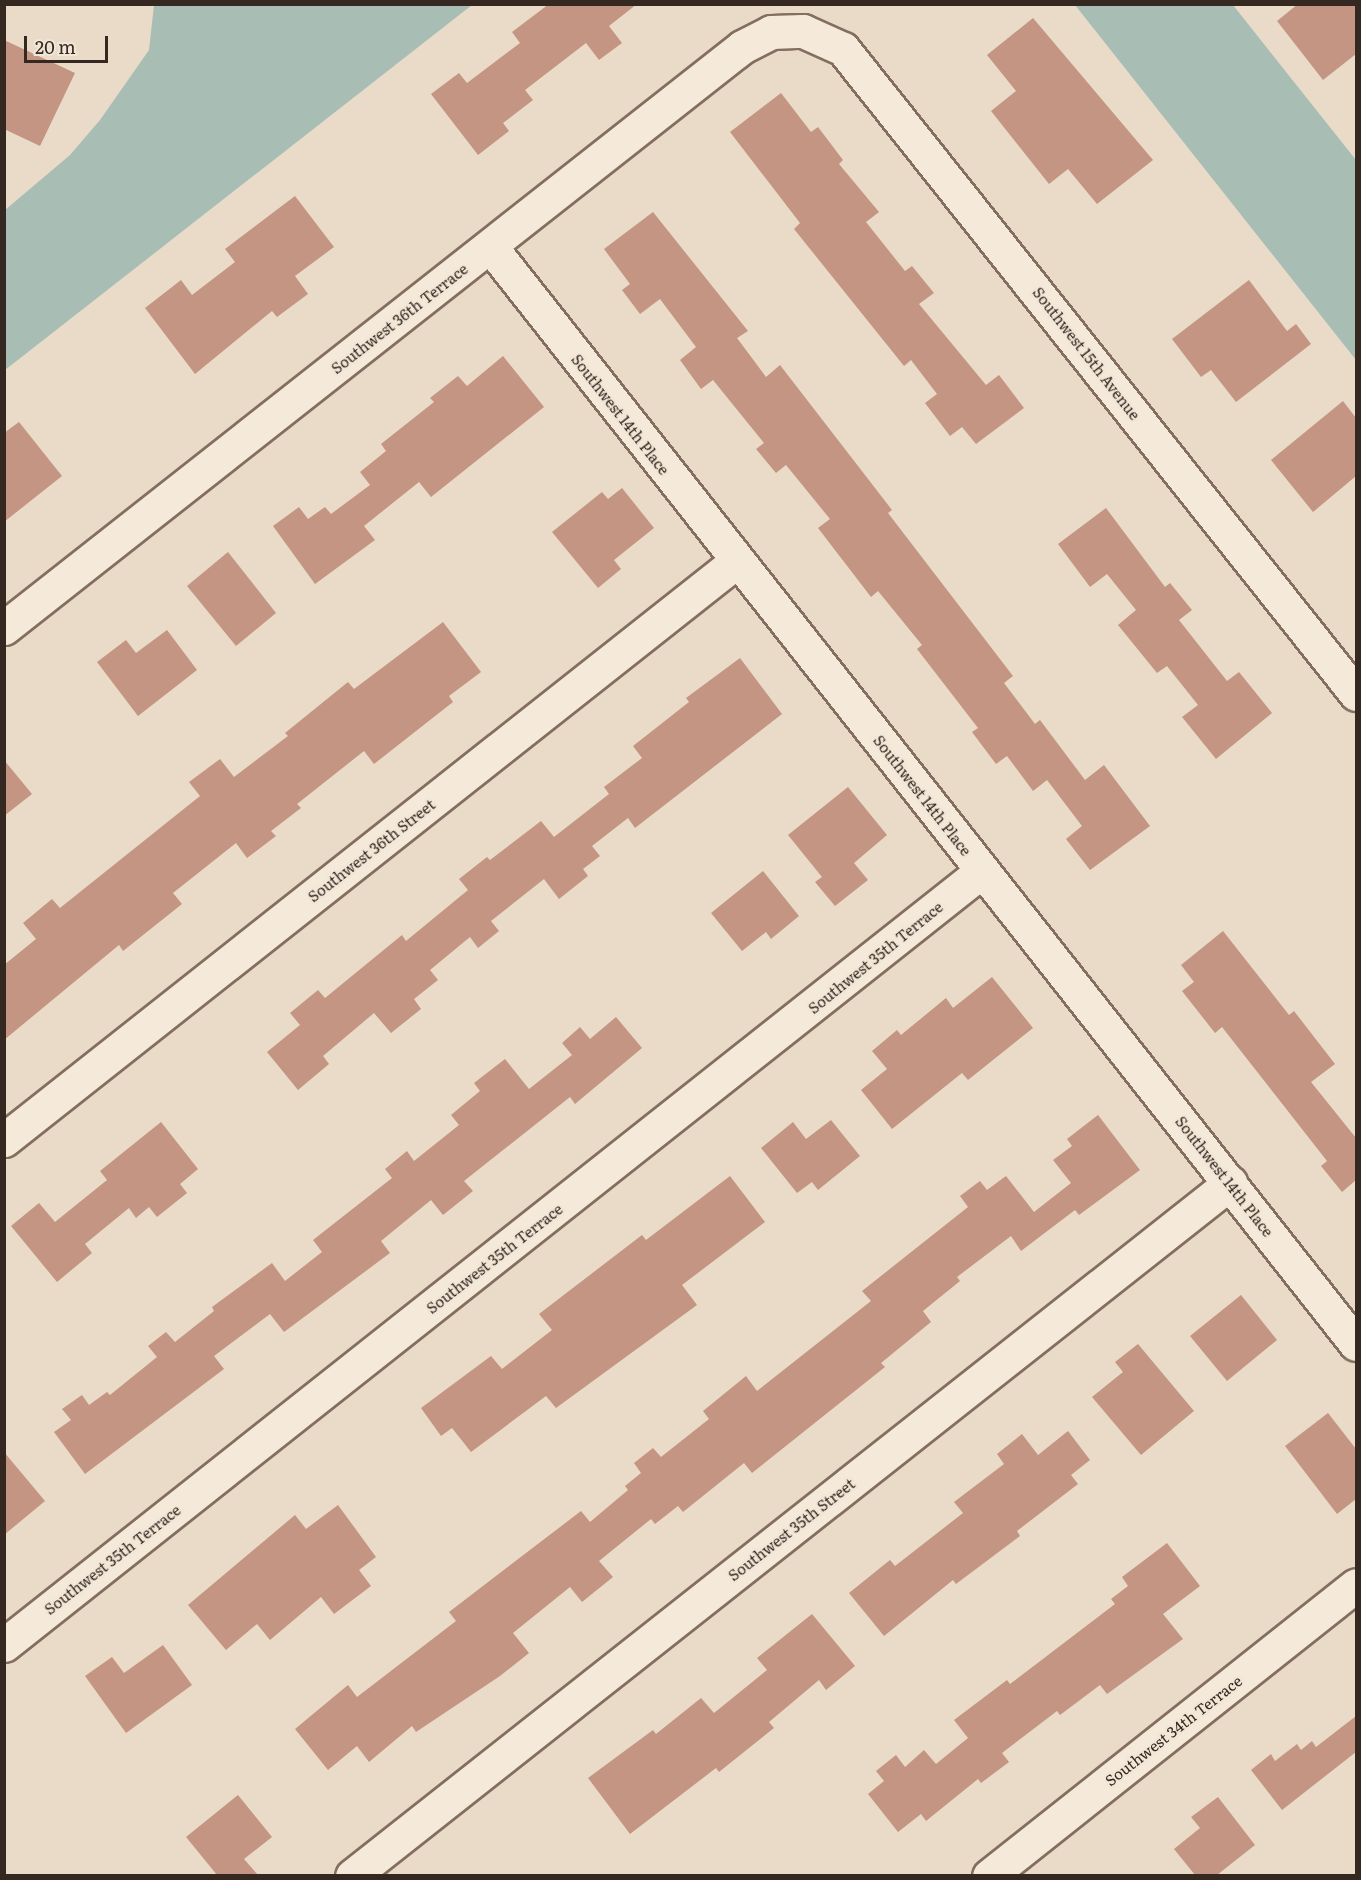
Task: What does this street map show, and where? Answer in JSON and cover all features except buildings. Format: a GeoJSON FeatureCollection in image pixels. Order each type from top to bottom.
{"type":"FeatureCollection","features":[{"type":"Feature","properties":{"kind":"street","name":"Southwest 36th Terrace"},"geometry":{"type":"LineString","coordinates":[[4,628],[742,47],[771,32],[803,31]]}},
{"type":"Feature","properties":{"kind":"street","name":"Southwest 15th Avenue"},"geometry":{"type":"LineString","coordinates":[[803,31],[843,49],[1356,694]]}},
{"type":"Feature","properties":{"kind":"street","name":"Southwest 14th Place"},"geometry":{"type":"LineString","coordinates":[[490,246],[1356,1344]]}},
{"type":"Feature","properties":{"kind":"street","name":"Southwest 36th Street"},"geometry":{"type":"LineString","coordinates":[[4,1140],[737,561]]}},
{"type":"Feature","properties":{"kind":"street","name":"Southwest 35th Terrace"},"geometry":{"type":"LineString","coordinates":[[4,1645],[982,871]]}},
{"type":"Feature","properties":{"kind":"street","name":"Southwest 35th Street"},"geometry":{"type":"LineString","coordinates":[[352,1875],[1230,1183]]}},
{"type":"Feature","properties":{"kind":"street","name":"Southwest 34th Terrace"},"geometry":{"type":"LineString","coordinates":[[989,1875],[1356,1585]]}},
{"type":"Feature","properties":{"kind":"shaded area"},"geometry":{"type":"Polygon","coordinates":[[[154,5],[472,5],[5,370],[5,210],[70,155],[100,120],[149,50],[154,5]]]}},
{"type":"Feature","properties":{"kind":"shaded area"},"geometry":{"type":"Polygon","coordinates":[[[1075,5],[1233,5],[1356,160],[1356,360],[1075,5]]]}}]}
